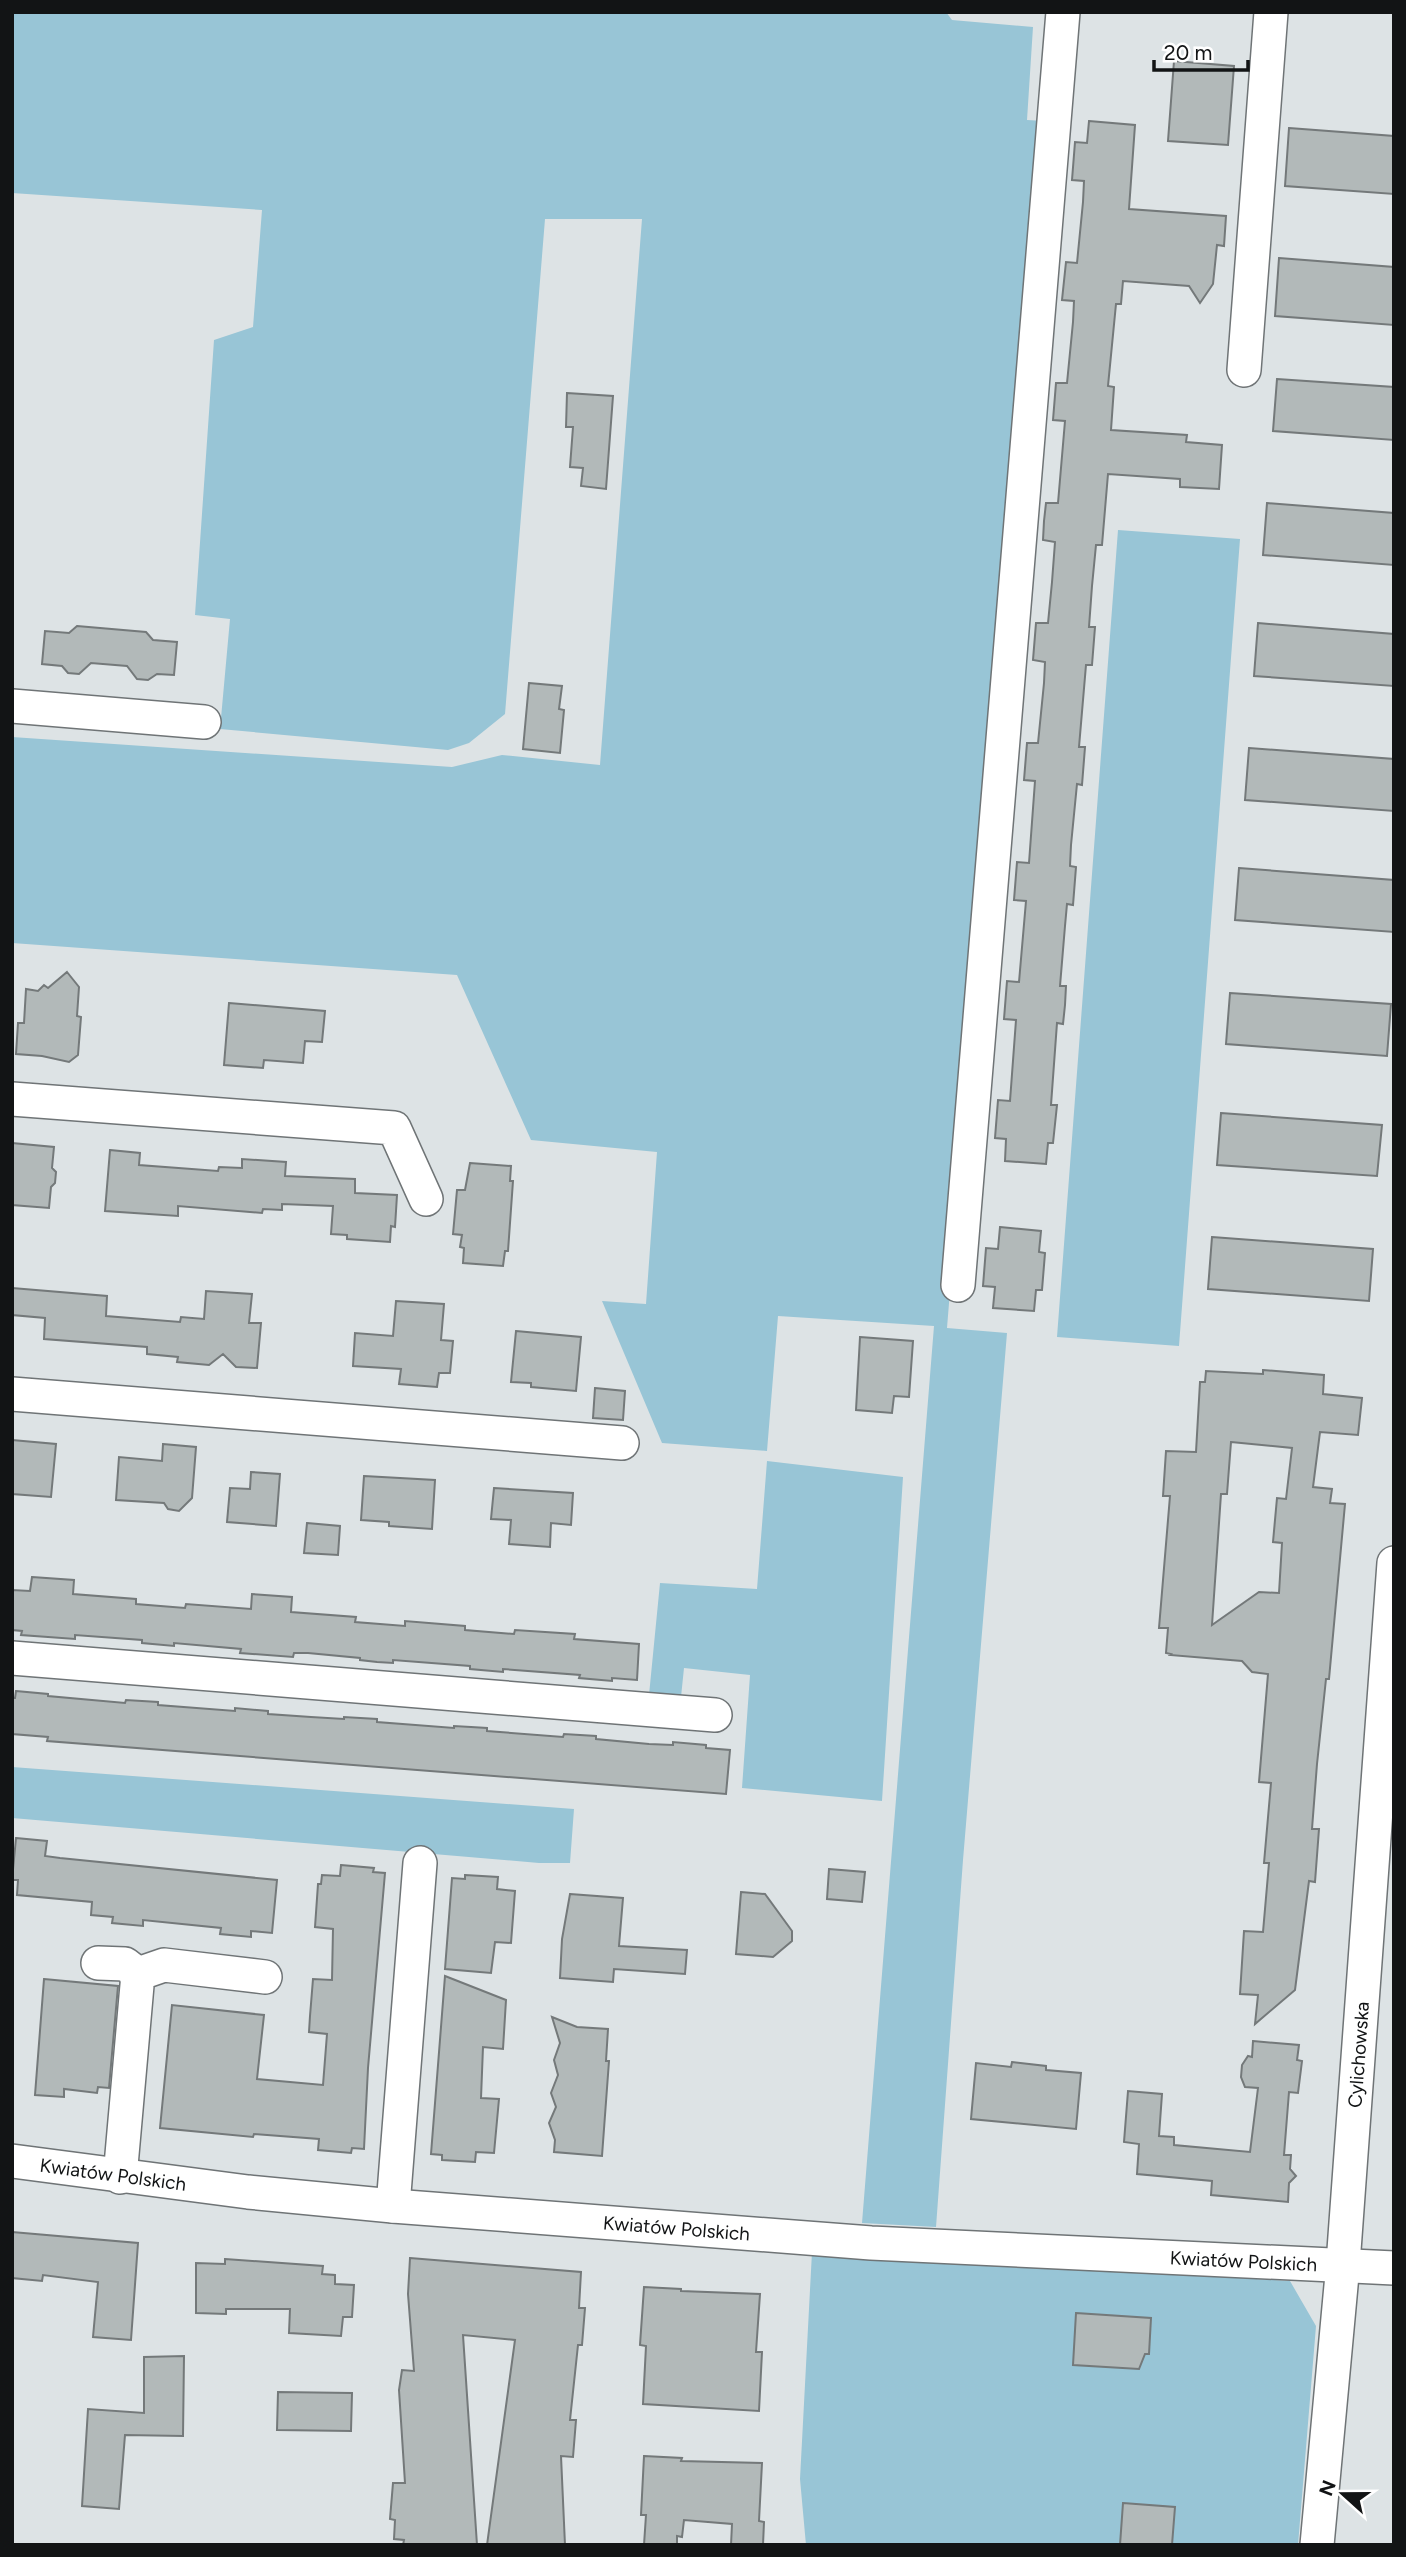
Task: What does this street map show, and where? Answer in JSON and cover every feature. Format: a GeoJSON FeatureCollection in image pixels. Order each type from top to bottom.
{"type":"FeatureCollection","features":[{"type":"Feature","properties":{"kind":"street"},"geometry":{"type":"LineString","coordinates":[[1036,114],[1044,12]]}},
{"type":"Feature","properties":{"kind":"street"},"geometry":{"type":"LineString","coordinates":[[958,1285],[1063,12]]}},
{"type":"Feature","properties":{"kind":"street"},"geometry":{"type":"LineString","coordinates":[[1244,370],[1270,12]]}},
{"type":"Feature","properties":{"kind":"street"},"geometry":{"type":"LineString","coordinates":[[12,706],[204,722]]}},
{"type":"Feature","properties":{"kind":"street"},"geometry":{"type":"LineString","coordinates":[[12,1099],[394,1128],[426,1199]]}},
{"type":"Feature","properties":{"kind":"street"},"geometry":{"type":"LineString","coordinates":[[12,1394],[622,1443]]}},
{"type":"Feature","properties":{"kind":"street","name":"Cylichowska"},"geometry":{"type":"LineString","coordinates":[[1317,2545],[1343,2264],[1394,1563]]}},
{"type":"Feature","properties":{"kind":"street"},"geometry":{"type":"LineString","coordinates":[[12,1658],[715,1715]]}},
{"type":"Feature","properties":{"kind":"street"},"geometry":{"type":"LineString","coordinates":[[393,2206],[420,1863]]}},
{"type":"Feature","properties":{"kind":"street"},"geometry":{"type":"LineString","coordinates":[[98,1963],[125,1964],[138,1974]]}},
{"type":"Feature","properties":{"kind":"street"},"geometry":{"type":"LineString","coordinates":[[138,1974],[164,1965],[265,1977]]}},
{"type":"Feature","properties":{"kind":"street"},"geometry":{"type":"LineString","coordinates":[[120,2177],[138,1974]]}},
{"type":"Feature","properties":{"kind":"street","name":"Kwiatów Polskich"},"geometry":{"type":"LineString","coordinates":[[12,2161],[120,2177],[393,2206],[871,2244],[1394,2268]]}},
{"type":"Feature","properties":{"kind":"shaded area"},"geometry":{"type":"Polygon","coordinates":[[[12,12],[946,12],[952,20],[1033,27],[1027,120],[1045,121],[947,1328],[1007,1333],[963,1860],[936,2227],[862,2223],[934,1326],[778,1316],[767,1451],[662,1443],[602,1301],[646,1304],[657,1152],[531,1140],[457,975],[12,943],[12,737],[452,767],[502,755],[600,765],[642,219],[545,219],[505,714],[469,743],[448,750],[220,729],[230,619],[195,615],[214,340],[253,327],[262,210],[12,193],[12,12]]]}},
{"type":"Feature","properties":{"kind":"shaded area"},"geometry":{"type":"Polygon","coordinates":[[[1118,530],[1240,539],[1179,1346],[1057,1337],[1118,530]]]}},
{"type":"Feature","properties":{"kind":"shaded area"},"geometry":{"type":"Polygon","coordinates":[[[767,1461],[903,1477],[882,1801],[742,1788],[750,1675],[684,1668],[681,1697],[649,1695],[660,1583],[757,1589],[767,1461]]]}},
{"type":"Feature","properties":{"kind":"shaded area"},"geometry":{"type":"Polygon","coordinates":[[[12,1767],[574,1809],[570,1863],[539,1863],[12,1818],[12,1767]]]}},
{"type":"Feature","properties":{"kind":"shaded area"},"geometry":{"type":"Polygon","coordinates":[[[812,2252],[1290,2281],[1316,2326],[1298,2545],[806,2545],[800,2479],[812,2252]]]}},
{"type":"Feature","properties":{"kind":"building"},"geometry":{"type":"Polygon","coordinates":[[[1174,61],[1234,66],[1228,145],[1168,141],[1174,61]]]}},
{"type":"Feature","properties":{"kind":"building"},"geometry":{"type":"Polygon","coordinates":[[[1089,121],[1135,125],[1129,209],[1226,216],[1224,246],[1217,245],[1213,284],[1200,303],[1189,286],[1123,281],[1121,304],[1116,304],[1108,386],[1114,387],[1111,430],[1187,435],[1186,442],[1222,445],[1219,489],[1180,487],[1180,479],[1108,474],[1102,545],[1096,545],[1092,586],[1089,627],[1095,627],[1092,665],[1086,665],[1079,747],[1085,747],[1082,785],[1077,784],[1071,845],[1070,866],[1076,867],[1073,905],[1067,904],[1060,986],[1066,986],[1065,1005],[1063,1024],[1057,1023],[1051,1105],[1057,1105],[1053,1143],[1048,1143],[1046,1164],[1005,1161],[1006,1139],[995,1138],[998,1100],[1010,1101],[1016,1020],[1004,1019],[1007,981],[1019,982],[1026,901],[1014,900],[1017,862],[1029,863],[1035,781],[1024,780],[1027,743],[1038,743],[1045,662],[1033,660],[1036,623],[1048,623],[1055,542],[1043,540],[1044,521],[1046,503],[1058,503],[1065,421],[1053,420],[1056,383],[1067,383],[1073,322],[1074,301],[1062,300],[1066,262],[1077,263],[1083,202],[1084,181],[1072,180],[1075,142],[1087,143],[1089,121]]]}},
{"type":"Feature","properties":{"kind":"building"},"geometry":{"type":"Polygon","coordinates":[[[1289,128],[1394,136],[1394,194],[1285,186],[1289,128]]]}},
{"type":"Feature","properties":{"kind":"building"},"geometry":{"type":"Polygon","coordinates":[[[1279,258],[1394,267],[1394,325],[1275,316],[1279,258]]]}},
{"type":"Feature","properties":{"kind":"building"},"geometry":{"type":"Polygon","coordinates":[[[1277,379],[1394,387],[1394,440],[1273,431],[1277,379]]]}},
{"type":"Feature","properties":{"kind":"building"},"geometry":{"type":"Polygon","coordinates":[[[567,393],[613,396],[606,489],[581,486],[583,468],[570,467],[573,427],[566,427],[567,393]]]}},
{"type":"Feature","properties":{"kind":"building"},"geometry":{"type":"Polygon","coordinates":[[[1267,503],[1394,513],[1394,565],[1263,555],[1267,503]]]}},
{"type":"Feature","properties":{"kind":"building"},"geometry":{"type":"Polygon","coordinates":[[[1258,623],[1394,634],[1394,686],[1254,676],[1258,623]]]}},
{"type":"Feature","properties":{"kind":"building"},"geometry":{"type":"Polygon","coordinates":[[[77,626],[146,632],[153,640],[177,642],[174,675],[157,674],[148,680],[137,679],[127,666],[91,663],[79,674],[68,673],[62,666],[42,664],[45,631],[69,633],[77,626]]]}},
{"type":"Feature","properties":{"kind":"building"},"geometry":{"type":"Polygon","coordinates":[[[529,683],[562,686],[559,709],[564,710],[560,753],[523,749],[529,683]]]}},
{"type":"Feature","properties":{"kind":"building"},"geometry":{"type":"Polygon","coordinates":[[[1249,748],[1394,759],[1394,811],[1245,800],[1249,748]]]}},
{"type":"Feature","properties":{"kind":"building"},"geometry":{"type":"Polygon","coordinates":[[[1239,868],[1394,880],[1394,932],[1235,920],[1239,868]]]}},
{"type":"Feature","properties":{"kind":"building"},"geometry":{"type":"Polygon","coordinates":[[[67,972],[79,987],[77,1016],[81,1017],[78,1055],[69,1062],[16,1054],[18,1023],[24,1023],[26,989],[38,991],[44,985],[48,988],[67,972]]]}},
{"type":"Feature","properties":{"kind":"building"},"geometry":{"type":"Polygon","coordinates":[[[1230,993],[1391,1004],[1387,1056],[1226,1044],[1230,993]]]}},
{"type":"Feature","properties":{"kind":"building"},"geometry":{"type":"Polygon","coordinates":[[[229,1003],[325,1011],[322,1042],[305,1041],[303,1063],[264,1060],[263,1068],[224,1065],[229,1003]]]}},
{"type":"Feature","properties":{"kind":"building"},"geometry":{"type":"Polygon","coordinates":[[[1221,1113],[1382,1125],[1377,1176],[1217,1165],[1221,1113]]]}},
{"type":"Feature","properties":{"kind":"building"},"geometry":{"type":"Polygon","coordinates":[[[12,1143],[54,1147],[52,1168],[56,1172],[49,1208],[12,1205],[12,1143]]]}},
{"type":"Feature","properties":{"kind":"building"},"geometry":{"type":"Polygon","coordinates":[[[110,1150],[140,1153],[139,1165],[218,1171],[219,1167],[242,1168],[242,1159],[286,1162],[285,1176],[355,1179],[355,1193],[397,1195],[395,1227],[391,1226],[390,1242],[347,1239],[347,1235],[331,1234],[333,1206],[282,1204],[282,1210],[263,1209],[262,1213],[178,1206],[178,1216],[105,1211],[110,1150]]]}},
{"type":"Feature","properties":{"kind":"building"},"geometry":{"type":"Polygon","coordinates":[[[470,1163],[511,1166],[510,1181],[513,1181],[508,1251],[505,1251],[503,1266],[463,1263],[464,1248],[460,1247],[462,1235],[453,1234],[457,1190],[465,1190],[470,1163]]]}},
{"type":"Feature","properties":{"kind":"building"},"geometry":{"type":"Polygon","coordinates":[[[1000,1227],[1041,1231],[1039,1252],[1045,1253],[1042,1290],[1036,1290],[1034,1311],[993,1308],[995,1287],[983,1286],[986,1248],[998,1249],[1000,1227]]]}},
{"type":"Feature","properties":{"kind":"building"},"geometry":{"type":"Polygon","coordinates":[[[1212,1237],[1373,1249],[1369,1301],[1208,1289],[1212,1237]]]}},
{"type":"Feature","properties":{"kind":"building"},"geometry":{"type":"Polygon","coordinates":[[[12,1288],[107,1296],[106,1316],[180,1322],[181,1317],[204,1319],[206,1291],[252,1294],[249,1323],[261,1323],[257,1368],[236,1367],[223,1354],[209,1365],[177,1362],[178,1357],[147,1354],[147,1347],[44,1339],[45,1318],[12,1315],[12,1288]]]}},
{"type":"Feature","properties":{"kind":"building"},"geometry":{"type":"Polygon","coordinates":[[[396,1301],[444,1304],[441,1340],[453,1341],[450,1373],[439,1373],[437,1387],[399,1384],[401,1369],[353,1366],[355,1333],[393,1336],[396,1301]]]}},
{"type":"Feature","properties":{"kind":"building"},"geometry":{"type":"Polygon","coordinates":[[[516,1331],[581,1337],[576,1391],[531,1387],[531,1383],[511,1382],[516,1331]]]}},
{"type":"Feature","properties":{"kind":"building"},"geometry":{"type":"Polygon","coordinates":[[[860,1337],[913,1341],[909,1397],[894,1396],[892,1413],[856,1410],[860,1337]]]}},
{"type":"Feature","properties":{"kind":"building"},"geometry":{"type":"Polygon","coordinates":[[[1263,1370],[1324,1375],[1323,1394],[1362,1398],[1358,1435],[1320,1432],[1313,1487],[1332,1489],[1330,1503],[1345,1504],[1329,1679],[1326,1679],[1317,1764],[1312,1829],[1319,1829],[1315,1882],[1309,1881],[1295,1990],[1255,2024],[1258,1995],[1240,1994],[1244,1931],[1263,1932],[1269,1863],[1264,1863],[1271,1783],[1259,1782],[1268,1674],[1252,1672],[1242,1661],[1170,1655],[1166,1653],[1168,1628],[1159,1628],[1170,1496],[1163,1496],[1166,1451],[1196,1452],[1200,1382],[1205,1382],[1206,1371],[1263,1374],[1263,1370]],[[1231,1442],[1227,1494],[1221,1494],[1212,1625],[1259,1592],[1279,1593],[1282,1543],[1273,1542],[1277,1498],[1286,1499],[1292,1448],[1231,1442]]]}},
{"type":"Feature","properties":{"kind":"building"},"geometry":{"type":"Polygon","coordinates":[[[595,1388],[625,1391],[623,1420],[593,1418],[595,1388]]]}},
{"type":"Feature","properties":{"kind":"building"},"geometry":{"type":"Polygon","coordinates":[[[12,1440],[56,1444],[51,1497],[12,1494],[12,1440]]]}},
{"type":"Feature","properties":{"kind":"building"},"geometry":{"type":"Polygon","coordinates":[[[163,1444],[196,1447],[192,1498],[179,1511],[168,1509],[164,1503],[116,1500],[119,1457],[162,1461],[163,1444]]]}},
{"type":"Feature","properties":{"kind":"building"},"geometry":{"type":"Polygon","coordinates":[[[251,1472],[280,1474],[276,1526],[227,1522],[230,1488],[250,1489],[251,1472]]]}},
{"type":"Feature","properties":{"kind":"building"},"geometry":{"type":"Polygon","coordinates":[[[364,1476],[435,1480],[432,1529],[389,1526],[389,1522],[361,1520],[364,1476]]]}},
{"type":"Feature","properties":{"kind":"building"},"geometry":{"type":"Polygon","coordinates":[[[494,1488],[573,1493],[571,1525],[551,1523],[550,1547],[509,1544],[511,1520],[491,1519],[494,1488]]]}},
{"type":"Feature","properties":{"kind":"building"},"geometry":{"type":"Polygon","coordinates":[[[307,1523],[340,1526],[338,1555],[304,1553],[307,1523]]]}},
{"type":"Feature","properties":{"kind":"building"},"geometry":{"type":"Polygon","coordinates":[[[32,1577],[74,1580],[73,1594],[136,1599],[136,1604],[185,1608],[186,1604],[251,1609],[252,1594],[292,1597],[291,1612],[356,1617],[355,1622],[405,1626],[405,1621],[465,1626],[465,1630],[514,1634],[515,1630],[575,1634],[574,1639],[639,1644],[637,1680],[612,1678],[612,1681],[579,1678],[580,1675],[503,1669],[503,1672],[470,1669],[470,1666],[393,1660],[393,1663],[377,1662],[308,1653],[294,1653],[293,1657],[240,1653],[241,1649],[174,1643],[174,1646],[142,1643],[142,1640],[75,1635],[75,1639],[21,1635],[22,1631],[12,1630],[12,1590],[30,1591],[32,1577]]]}},
{"type":"Feature","properties":{"kind":"building"},"geometry":{"type":"Polygon","coordinates":[[[16,1691],[125,1703],[126,1700],[158,1702],[158,1705],[235,1711],[235,1708],[311,1717],[377,1719],[377,1722],[487,1728],[487,1731],[563,1737],[564,1734],[596,1736],[596,1739],[649,1744],[673,1745],[673,1742],[706,1745],[706,1748],[730,1750],[726,1794],[47,1741],[48,1737],[12,1734],[12,1698],[15,1698],[16,1691]]]}},
{"type":"Feature","properties":{"kind":"building"},"geometry":{"type":"Polygon","coordinates":[[[16,1838],[47,1841],[45,1856],[277,1880],[272,1933],[251,1931],[251,1937],[220,1934],[221,1928],[143,1920],[143,1926],[112,1923],[113,1917],[91,1915],[92,1902],[17,1895],[18,1880],[12,1880],[16,1838]]]}},
{"type":"Feature","properties":{"kind":"building"},"geometry":{"type":"Polygon","coordinates":[[[341,1865],[374,1868],[373,1872],[385,1873],[368,2068],[364,2149],[352,2148],[351,2153],[318,2150],[319,2139],[254,2134],[253,2137],[160,2128],[172,2005],[264,2015],[257,2079],[323,2085],[327,2034],[309,2032],[310,2016],[313,1979],[332,1980],[333,1929],[315,1927],[318,1884],[321,1884],[322,1875],[340,1876],[341,1865]]]}},
{"type":"Feature","properties":{"kind":"building"},"geometry":{"type":"Polygon","coordinates":[[[829,1869],[865,1872],[862,1902],[827,1899],[829,1869]]]}},
{"type":"Feature","properties":{"kind":"building"},"geometry":{"type":"Polygon","coordinates":[[[465,1875],[498,1877],[497,1889],[515,1891],[511,1943],[495,1942],[491,1973],[445,1969],[452,1878],[465,1879],[465,1875]]]}},
{"type":"Feature","properties":{"kind":"building"},"geometry":{"type":"Polygon","coordinates":[[[741,1892],[765,1894],[792,1931],[792,1941],[773,1957],[736,1954],[741,1892]]]}},
{"type":"Feature","properties":{"kind":"building"},"geometry":{"type":"Polygon","coordinates":[[[570,1894],[623,1898],[619,1946],[687,1950],[685,1974],[614,1969],[613,1982],[560,1978],[562,1939],[570,1894]]]}},
{"type":"Feature","properties":{"kind":"building"},"geometry":{"type":"Polygon","coordinates":[[[445,1976],[506,2000],[503,2049],[483,2047],[481,2098],[499,2099],[494,2153],[476,2152],[475,2162],[442,2160],[442,2155],[431,2154],[445,1976]]]}},
{"type":"Feature","properties":{"kind":"building"},"geometry":{"type":"Polygon","coordinates":[[[44,1979],[118,1986],[109,2088],[98,2087],[97,2093],[64,2089],[64,2097],[35,2095],[44,1979]]]}},
{"type":"Feature","properties":{"kind":"building"},"geometry":{"type":"Polygon","coordinates":[[[552,2017],[577,2027],[608,2029],[606,2061],[609,2061],[602,2156],[554,2152],[555,2140],[549,2123],[556,2107],[551,2093],[558,2075],[554,2060],[560,2043],[552,2017]]]}},
{"type":"Feature","properties":{"kind":"building"},"geometry":{"type":"Polygon","coordinates":[[[1253,2041],[1299,2045],[1297,2060],[1302,2061],[1298,2093],[1289,2092],[1284,2155],[1291,2155],[1290,2169],[1296,2176],[1289,2183],[1288,2202],[1211,2195],[1212,2181],[1137,2174],[1139,2144],[1124,2142],[1128,2091],[1162,2094],[1159,2136],[1174,2137],[1174,2145],[1250,2152],[1258,2088],[1245,2087],[1241,2077],[1242,2065],[1248,2056],[1252,2057],[1253,2041]]]}},
{"type":"Feature","properties":{"kind":"building"},"geometry":{"type":"Polygon","coordinates":[[[1012,2062],[1046,2066],[1046,2070],[1081,2073],[1076,2129],[971,2119],[976,2063],[1011,2067],[1012,2062]]]}},
{"type":"Feature","properties":{"kind":"building"},"geometry":{"type":"Polygon","coordinates":[[[12,2232],[138,2243],[131,2340],[93,2337],[98,2282],[43,2275],[42,2281],[12,2278],[12,2232]]]}},
{"type":"Feature","properties":{"kind":"building"},"geometry":{"type":"Polygon","coordinates":[[[410,2258],[581,2272],[579,2308],[585,2308],[570,2420],[576,2420],[573,2457],[561,2456],[565,2545],[487,2545],[515,2340],[463,2335],[477,2545],[403,2545],[404,2540],[394,2539],[395,2520],[390,2519],[393,2483],[405,2483],[399,2390],[402,2370],[414,2371],[408,2294],[410,2258]]]}},
{"type":"Feature","properties":{"kind":"building"},"geometry":{"type":"Polygon","coordinates":[[[225,2259],[323,2266],[322,2274],[335,2275],[335,2284],[354,2285],[352,2317],[343,2317],[341,2336],[289,2333],[290,2309],[226,2309],[226,2314],[196,2313],[196,2263],[225,2264],[225,2259]]]}},
{"type":"Feature","properties":{"kind":"building"},"geometry":{"type":"Polygon","coordinates":[[[644,2287],[760,2294],[756,2352],[762,2352],[759,2411],[643,2404],[646,2346],[640,2345],[644,2287]]]}},
{"type":"Feature","properties":{"kind":"building"},"geometry":{"type":"Polygon","coordinates":[[[1076,2313],[1151,2318],[1149,2354],[1145,2354],[1139,2369],[1073,2365],[1076,2313]]]}},
{"type":"Feature","properties":{"kind":"building"},"geometry":{"type":"Polygon","coordinates":[[[184,2356],[183,2436],[125,2435],[119,2509],[82,2506],[88,2409],[144,2413],[144,2357],[184,2356]]]}},
{"type":"Feature","properties":{"kind":"building"},"geometry":{"type":"Polygon","coordinates":[[[278,2392],[352,2393],[351,2431],[277,2430],[278,2392]]]}},
{"type":"Feature","properties":{"kind":"building"},"geometry":{"type":"Polygon","coordinates":[[[644,2456],[682,2458],[681,2461],[762,2463],[759,2521],[764,2522],[763,2545],[731,2545],[732,2524],[684,2520],[682,2537],[677,2536],[677,2545],[644,2545],[646,2515],[641,2515],[644,2456]]]}},
{"type":"Feature","properties":{"kind":"building"},"geometry":{"type":"Polygon","coordinates":[[[1123,2503],[1175,2507],[1172,2545],[1120,2545],[1123,2503]]]}}]}
